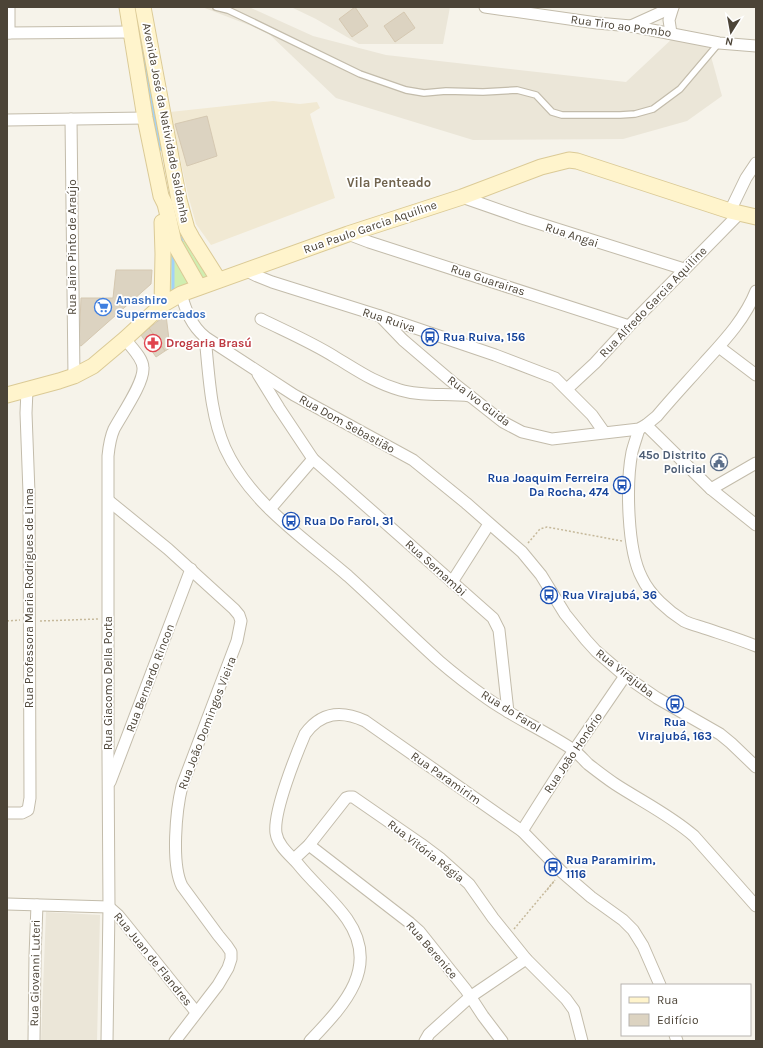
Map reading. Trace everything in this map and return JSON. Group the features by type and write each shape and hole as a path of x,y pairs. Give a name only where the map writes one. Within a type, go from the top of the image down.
{"street":[{"path":"8,7 8,33 131,32"},
{"name":"Avenida José da Natividade Saldanha","path":"127,7 145,118 161,196 168,216 174,243 199,287"},
{"name":"Avenida José da Natividade Saldanha","path":"143,7 179,200 187,229 218,279"},
{"name":"Rua Tiro ao Pombo","path":"485,7 502,8 597,23 631,26 719,43 756,46"},
{"path":"631,26 673,7"},
{"path":"671,33 669,20 673,7"},
{"name":"Rua Jairo Pinto de Araújo","path":"71,118 74,376"},
{"path":"7,120 145,118"},
{"name":"Rua Paulo Garcia Aquiline","path":"7,395 74,376 93,366 162,305 181,294 218,279 348,234 462,197 541,167 569,160 577,161 734,212 756,217"},
{"name":"Rua Alfredo Garcia Aquiline","path":"567,389 595,363 684,269 734,212 746,178 756,163"},
{"path":"161,196 163,254 162,305"},
{"name":"Rua Angai","path":"462,197 525,219 684,269"},
{"name":"Rua Guarairas","path":"348,234 629,326"},
{"name":"Rua Ruiva","path":"245,270 272,282 380,316 495,355 555,378 592,415 604,432"},
{"path":"756,291 742,318 718,347 657,416 642,427 632,453 629,479 630,534 636,562 642,578 652,593 670,611 685,622 742,640 756,646"},
{"name":"Rua Dom Sebastião","path":"181,294 188,317 205,337 257,372 312,405 413,460 460,498 522,552"},
{"name":"Rua Ivo Guida","path":"380,316 403,340 471,397 503,422 522,432 552,439 642,427"},
{"path":"261,319 335,357 362,374 388,386 402,391 428,395 448,394 471,397"},
{"name":"Rua do Farol","path":"205,337 210,386 220,436 234,464 250,487 270,509 348,577 440,662 488,699 508,712 539,728 575,751 601,774 665,814 694,836 756,906"},
{"name":"Rua Giacomo Della Porta","path":"107,1041 109,907 108,456 114,430 143,375 142,362 125,339"},
{"path":"718,347 756,375"},
{"name":"Rua Sernambi","path":"257,372 313,459 493,618 499,630 508,712"},
{"name":"Rua Professora Maria Rodrigues de Lima","path":"7,813 22,813 28,810 29,806 29,493 26,413 27,390"},
{"path":"642,427 711,489 756,525"},
{"path":"270,509 313,459"},
{"path":"711,489 756,463"},
{"name":"Rua João Domingos Vieira","path":"109,501 191,569 234,608 239,615 241,626 225,676 182,786 178,804 176,861 178,879 231,952 231,959 225,974 175,1041"},
{"path":"452,582 489,524"},
{"name":"Rua Virajuba","path":"522,552 541,575 565,614 586,640 625,676 657,698 720,734 756,766"},
{"name":"Rua Bernardo Rincon","path":"109,786 191,569"},
{"name":"Rua João Honório","path":"522,831 625,676"},
{"name":"Rua Paramirim","path":"310,1041 334,1014 353,989 358,974 361,954 357,937 346,918 283,848 278,840 276,832 278,816 286,786 305,734 310,727 328,716 338,713 347,714 364,721 522,831 562,872 591,897 623,920 633,930 643,946 660,984"},
{"name":"Rua Vitória Régia","path":"294,859 309,846 346,798 353,797 421,844 469,884 507,937 526,959 566,999 574,1010 582,1041"},
{"name":"Rua Berenice","path":"309,846 414,927 461,984 502,1041"},
{"path":"7,904 109,907"},
{"name":"Rua Giovanni Luteri","path":"34,1041 37,904"},
{"name":"Rua Juan de Flandres","path":"109,907 118,915 196,1012"},
{"path":"425,1041 430,1034 470,997 526,959"}],"lane":[{"path":"216,7 228,10 360,74 406,90 424,93 446,91 483,92 517,90 536,95 552,112 562,115 620,115 635,114 653,109 680,89 719,43"}],"path":[{"path":"522,552 540,529 547,527 575,531 632,543"},
{"path":"7,620 108,619"},
{"path":"547,890 562,872"},
{"path":"507,937 562,872"}],"shaded area":[{"path":"202,7 249,7 313,36 386,55 626,82 674,37 707,42 722,96 687,121 623,139 473,140 336,98 267,32"},
{"path":"291,7 450,7 443,44 359,44 316,19"},
{"path":"273,101 300,104 317,102 320,108 310,114 335,198 211,245 196,224 188,195 170,112"},
{"path":"46,912 100,915 97,1041 41,1041"}],"green space":[{"path":"182,241 185,241 194,257 211,279 170,297 167,243 176,246"}],"building":[{"path":"355,7 368,26 352,37 339,19"},
{"path":"404,12 415,28 395,42 384,26"},
{"path":"207,116 217,156 187,166 175,124"},
{"name":"Anashiro Supermercados","path":"116,270 152,270 151,284 81,346 79,345 81,298 113,298"},
{"path":"166,315 170,348 165,351 149,328"},
{"name":"Drogaria Brasú","path":"149,328 165,351 156,357 141,335"}],"waterway":[{"path":"139,38 162,146"},
{"path":"178,227 182,241"},
{"path":"173,254 173,292"}],"place":[{"name":"Anashiro Supermercados","path":"103,307"},
{"name":"Rua Ruiva, 156","path":"430,337"},
{"name":"Drogaria Brasú","path":"153,343"},
{"name":"45º Distrito Policial","path":"719,462"},
{"name":"Rua Joaquim Ferreira Da Rocha, 474","path":"622,485"},
{"name":"Rua Do Farol, 31","path":"291,521"},
{"name":"Rua Virajubá, 36","path":"549,595"},
{"name":"Rua Virajubá, 163","path":"675,704"},
{"name":"Rua Paramirim, 1116","path":"553,867"}],"district":[{"name":"Vila Penteado","path":"389,182"}]}
